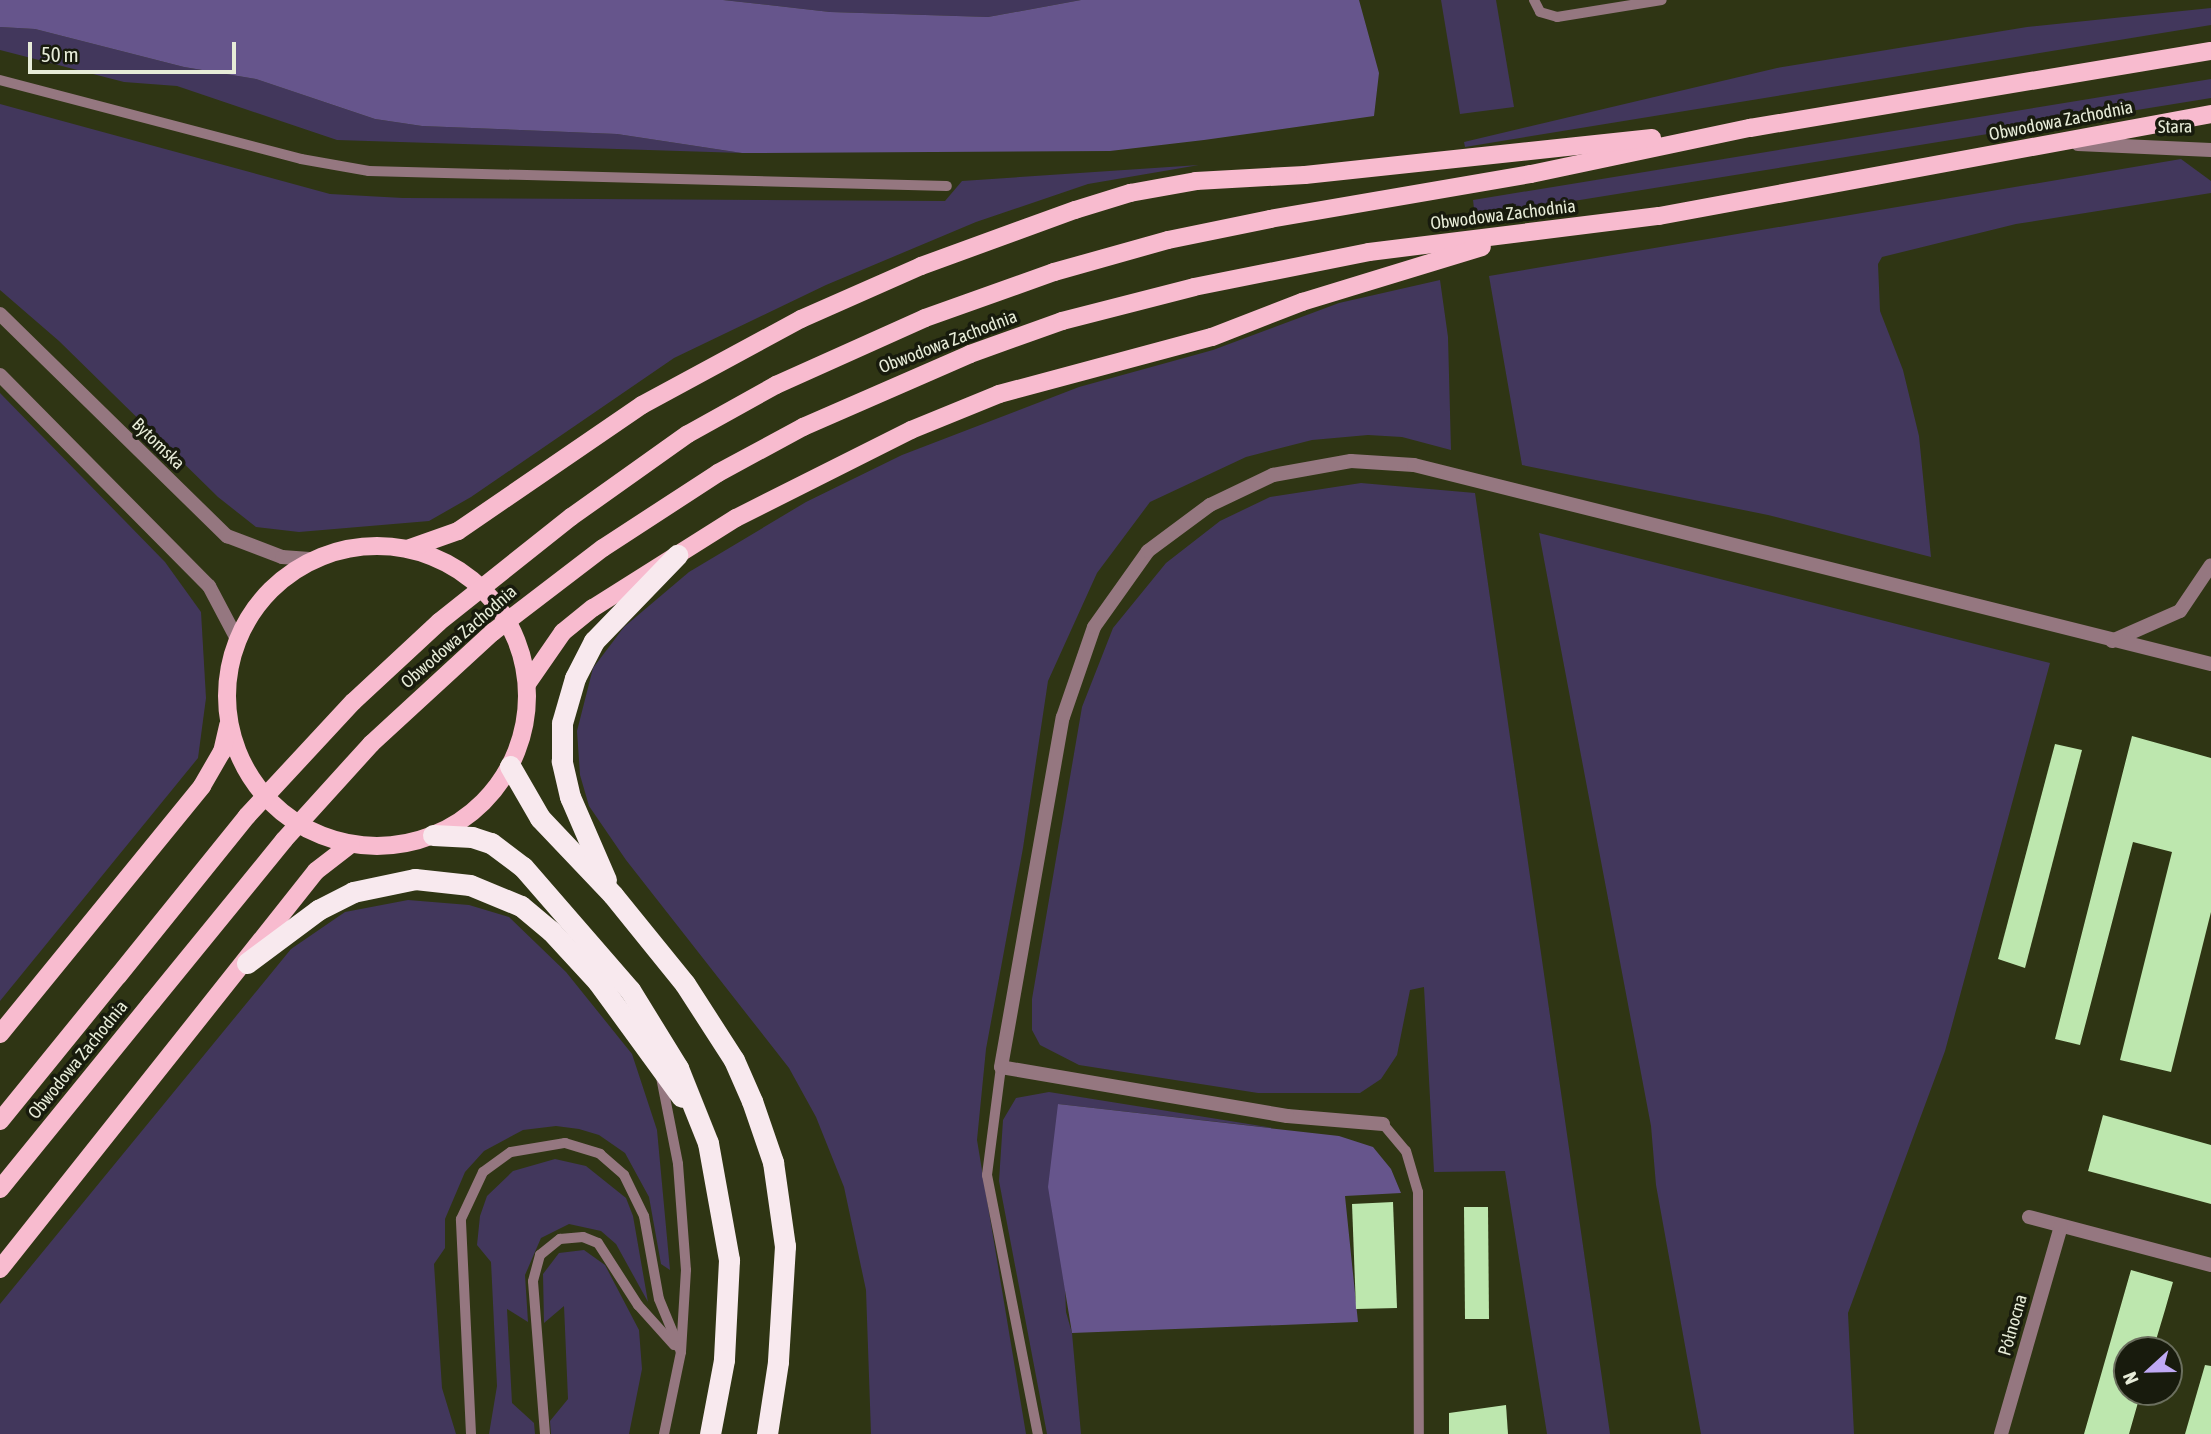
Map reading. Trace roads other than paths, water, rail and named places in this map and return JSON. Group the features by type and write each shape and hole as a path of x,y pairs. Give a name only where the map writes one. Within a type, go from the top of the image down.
{"highway":[{"path":"613,895 569,797 562,761 562,723 575,678 594,641 677,555"},
{"path":"510,766 540,818 613,895 685,984 734,1060 773,1161 785,1258 778,1362 767,1434"},
{"path":"433,835 491,843 523,867 555,901 658,1030 700,1121 721,1198 729,1260 728,1326 710,1434"},
{"path":"247,963 318,910 353,892 415,879 470,885 521,906 551,931 598,982 700,1121"}],"main road":[{"name":"Obwodowa Zachodnia","path":"0,1121 247,816 353,702 439,622 571,517 688,434 776,385 925,318 1054,272 1168,240 1531,174 1750,128 2211,51"},
{"name":"Obwodowa Zachodnia","path":"0,1189 284,840 372,744 493,632 603,548 718,473 803,427 958,359 1062,321 1194,287 1369,252 1659,216 2211,114"},
{"path":"0,1034 202,786 222,752 228,674 237,639 268,592 313,559 361,546 410,548 458,531 642,405 801,319 920,266 1130,193 1196,181 1343,172 1750,128"},
{"path":"527,684 547,652 576,621 677,555 846,460 999,394 1212,338 1302,302 1522,235"},
{"path":"227,711 232,738 257,788 299,824 351,844 393,845 433,835 464,818 490,795 510,766 521,740 527,684 509,623 491,597 467,575 410,548"},
{"path":"0,1269 247,963 316,871 351,844"}],"street":[{"name":"Stara","path":"2056,143 2211,150"},
{"name":"Bytomska","path":"0,314 227,536 282,557 313,559"},
{"path":"0,375 209,586 237,639"},
{"path":"1383,1124 1287,1116 1001,1067 1063,717 1094,627 1148,551 1210,505 1273,475 1351,461 1414,466 2211,664"},
{"path":"2112,641 2180,611 2211,565"},
{"path":"2029,1217 2211,1265"},
{"name":"Północna","path":"2001,1434 2061,1226"}],"lane":[{"path":"1534,0 1540,12 1556,17 1662,0"},
{"path":"0,80 301,159 369,171 947,186"},
{"path":"1001,1067 987,1175 1038,1434"},
{"path":"659,1068 678,1164 686,1270 681,1352 664,1434"},
{"path":"1383,1124 1406,1151 1419,1192 1419,1434"},
{"path":"471,1434 461,1219 483,1172 511,1152 565,1143 600,1154 625,1175 644,1216 659,1299 681,1352"},
{"path":"545,1434 533,1281 540,1255 560,1238 583,1237 598,1243 638,1305 681,1352"}]}
